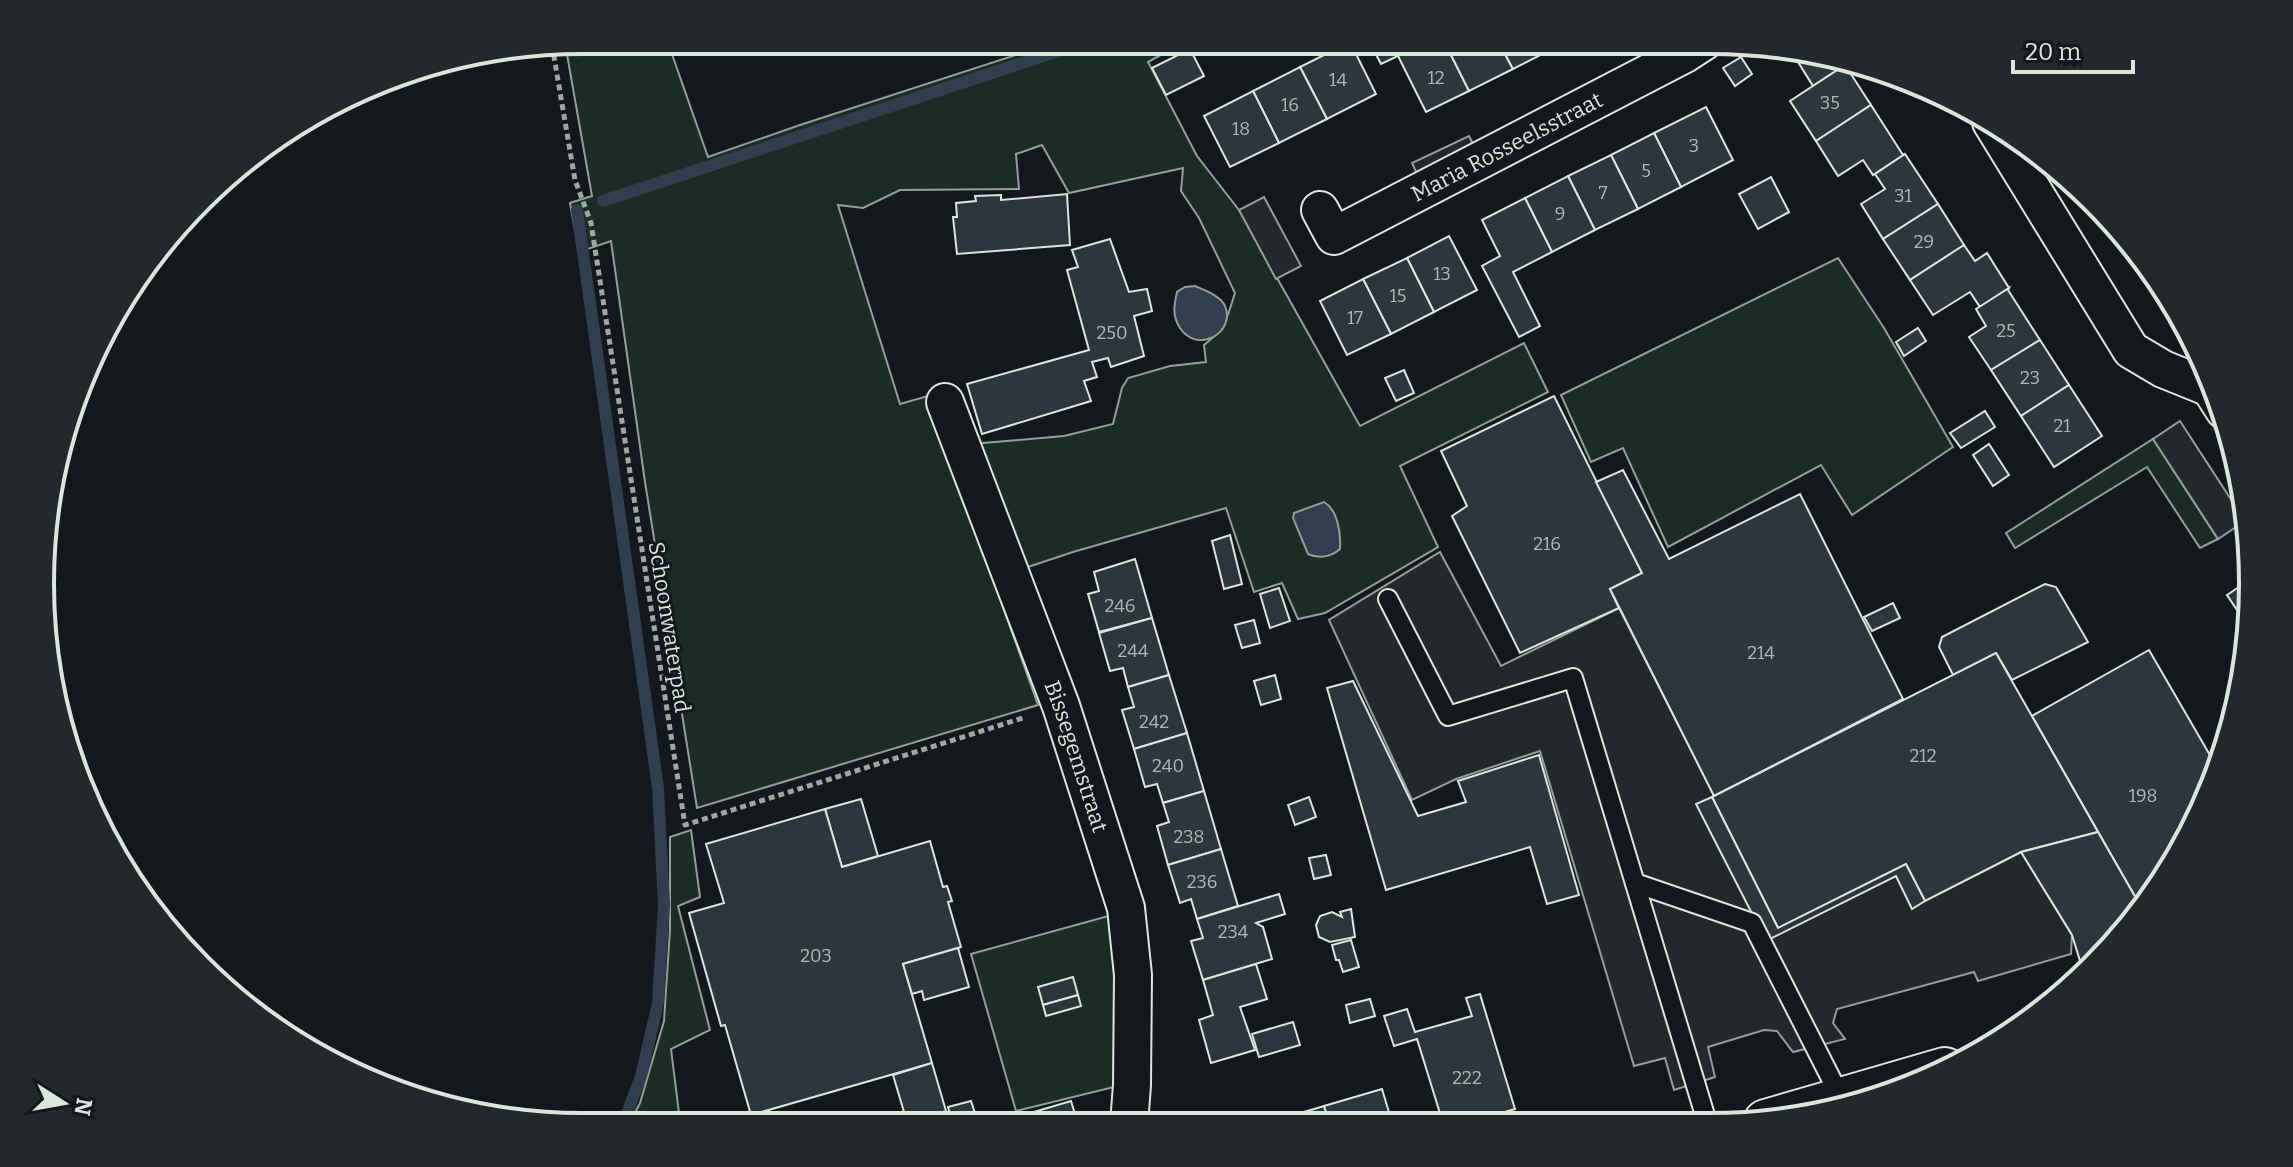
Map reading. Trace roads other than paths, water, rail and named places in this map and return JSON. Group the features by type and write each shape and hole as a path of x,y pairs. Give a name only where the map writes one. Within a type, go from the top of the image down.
{"street":[{"name":"Maria Rosseelsstraat","path":"1320,210 1334,236 1685,54"},
{"path":"2004,143 2131,350 2163,369 2200,384"},
{"name":"Bissegemstraat","path":"945,402 1061,706 1126,908 1133,975 1130,1113"}],"lane":[{"path":"1388,599 1448,716 1573,678 1704,1113"},
{"path":"1635,883 1752,923 1840,1097"}],"water":[{"path":"1195,286 1220,299 1227,316 1220,332 1205,340 1188,336 1177,324 1175,315 1177,292"},
{"path":"1324,502 1335,516 1340,549 1321,557 1308,554 1293,518 1294,513"}],"waterway":[{"path":"603,201 1049,54"},
{"path":"577,210 658,788 664,905 658,1003 641,1076 627,1113"}]}
